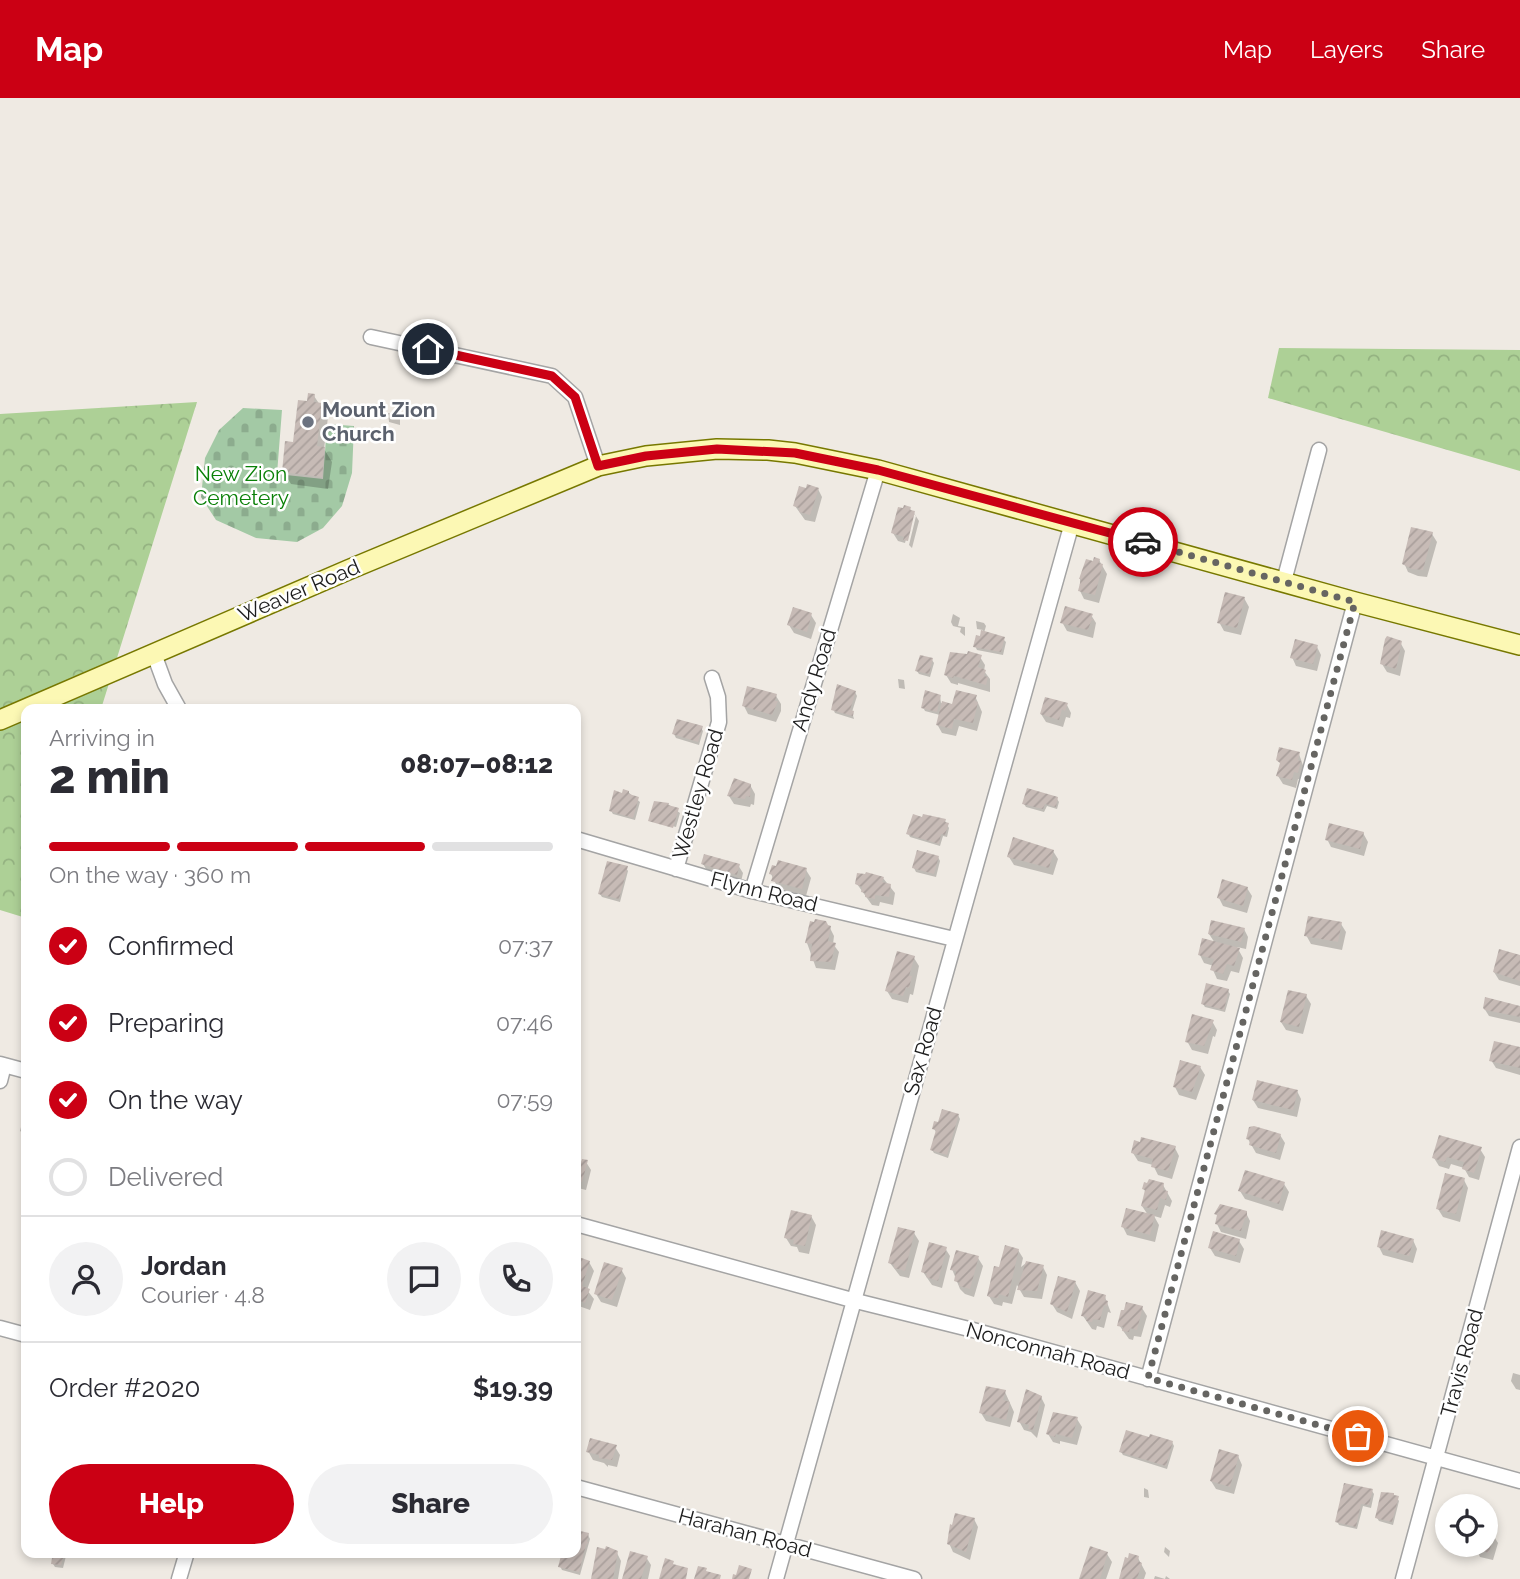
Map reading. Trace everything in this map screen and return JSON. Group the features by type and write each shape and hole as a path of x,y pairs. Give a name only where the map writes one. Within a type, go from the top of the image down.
{"main road":[{"name":"Weaver Road","path":"37,704 598,466 675,452 738,448 795,453 878,470 1520,645"},
{"name":"Weaver Road","path":"0,720 21,711"}],"street":[{"path":"371,337 552,376 575,397 598,466"},
{"path":"1284,581 1319,450"},
{"name":"Andy Road","path":"752,891 878,470"},
{"name":"Sax Road","path":"776,1579 852,1300 1072,523"},
{"path":"1148,1378 1355,602"},
{"path":"154,654 165,684 176,704"},
{"name":"Westley Road","path":"676,869 719,722 718,696 712,678"},
{"name":"Flynn Road","path":"581,840 752,891 954,939"},
{"path":"0,1082 2,1065 21,1070"},
{"name":"Travis Road","path":"1403,1579 1520,1147"},
{"name":"Nonconnah Road","path":"581,1225 1520,1481"},
{"path":"0,1328 21,1334"},
{"name":"Harahan Road","path":"581,1488 914,1579"},
{"path":"179,1579 185,1558"}],"green space":[{"path":"1279,348 1520,350 1520,471 1268,398"},
{"path":"197,402 103,704 21,704 21,916 0,910 0,414"},
{"name":"New Zion Cemetery","path":"243,408 282,410 277,474 323,479 327,424 354,426 352,473 342,506 323,528 297,542 256,538 216,520 201,497 205,458 219,430"}],"building":[{"name":"Mount Zion Church","path":"308,393 315,394 314,402 322,403 317,446 325,447 322,477 282,472 285,441 293,442 298,400 307,401"},
{"path":"807,484 819,488 810,515 799,512 799,508 793,506 799,486 806,488"},
{"path":"904,505 915,511 908,541 891,533 898,507 903,508"},
{"path":"1411,527 1433,532 1423,570 1402,564"},
{"path":"1094,557 1100,559 1099,563 1103,564 1095,595 1078,591 1086,559 1093,561"},
{"path":"1225,592 1245,597 1237,628 1217,623"},
{"path":"1065,606 1093,614 1091,619 1094,619 1088,630 1060,623"},
{"path":"793,607 812,613 807,632 787,625"},
{"path":"981,630 1005,637 1001,652 973,647 976,635 980,636"},
{"path":"1387,636 1402,641 1396,669 1380,664"},
{"path":"1295,639 1318,645 1313,664 1290,658"},
{"path":"968,651 982,655 978,667 986,670 986,685 944,675 950,652 967,654"},
{"path":"920,655 933,658 929,674 915,671"},
{"path":"837,684 856,691 850,710 854,711 853,716 831,710"},
{"path":"747,686 777,694 775,701 778,701 772,715 742,706"},
{"path":"925,690 941,695 937,712 921,708"},
{"path":"956,690 977,695 973,723 954,719 952,729 936,725 942,701 952,704"},
{"path":"1045,697 1068,703 1065,711 1062,709 1059,720 1040,714"},
{"path":"677,719 703,726 698,742 672,734"},
{"path":"1279,747 1300,752 1298,773 1294,772 1292,780 1276,776 1280,763 1276,760"},
{"path":"734,778 751,784 750,797 746,796 745,799 727,796"},
{"path":"1027,788 1058,797 1056,807 1045,804 1043,809 1022,804"},
{"path":"623,789 639,797 633,818 609,811 614,790 622,793"},
{"path":"654,801 669,803 668,805 679,808 673,828 648,821"},
{"path":"913,814 946,819 945,822 949,823 945,835 941,834 939,844 906,834"},
{"path":"1329,823 1364,832 1360,849 1325,840"},
{"path":"1013,837 1054,850 1049,868 1007,857"},
{"path":"917,850 939,856 934,874 912,868"},
{"path":"704,854 740,864 737,875 701,864"},
{"path":"778,860 807,868 802,889 771,881 773,875 769,874 772,865 776,866"},
{"path":"607,861 628,866 619,899 598,894"},
{"path":"866,872 884,877 882,882 891,884 889,897 865,897 865,893 861,892 862,887 855,884 857,873"},
{"path":"1222,879 1248,887 1243,906 1217,898"},
{"path":"1308,916 1342,922 1338,942 1304,936"},
{"path":"815,919 826,921 831,926 828,941 836,943 831,962 810,961 812,944 805,943 810,921 814,922"},
{"path":"1211,920 1245,928 1241,942 1208,934"},
{"path":"1202,938 1240,948 1234,966 1227,964 1223,974 1210,970 1214,959 1198,955"},
{"path":"1499,949 1520,955 1520,981 1493,972"},
{"path":"897,951 915,956 909,976 912,976 909,988 906,987 903,996 885,991"},
{"path":"1206,983 1229,989 1224,1010 1201,1004"},
{"path":"1288,990 1307,994 1299,1027 1280,1022"},
{"path":"1485,997 1520,1006 1520,1017 1485,1010"},
{"path":"1192,1014 1214,1020 1204,1046 1185,1042"},
{"path":"1494,1041 1520,1047 1520,1068 1489,1061"},
{"path":"1180,1060 1201,1066 1192,1092 1173,1087"},
{"path":"1257,1080 1298,1090 1293,1110 1252,1100"},
{"path":"942,1109 959,1114 947,1155 930,1150 936,1130 932,1129 934,1121 938,1122"},
{"path":"1249,1127 1281,1134 1276,1153 1249,1145 1250,1140 1246,1139"},
{"path":"1439,1135 1482,1147 1474,1173 1462,1169 1464,1162 1447,1157 1445,1162 1432,1158"},
{"path":"1141,1137 1176,1146 1168,1171 1151,1167 1153,1159 1131,1153 1134,1140 1140,1142"},
{"path":"582,1159 588,1160 582,1182 581,1182"},
{"path":"1245,1170 1285,1182 1279,1204 1238,1191"},
{"path":"1445,1173 1465,1178 1456,1214 1436,1209"},
{"path":"1149,1179 1164,1183 1163,1190 1168,1191 1166,1200 1160,1198 1157,1210 1141,1206 1144,1182 1147,1183"},
{"path":"1220,1204 1247,1211 1241,1231 1215,1224 1217,1215 1214,1214"},
{"path":"1126,1208 1155,1215 1150,1235 1121,1227"},
{"path":"791,1210 812,1215 805,1246 793,1244 794,1240 784,1238"},
{"path":"898,1227 915,1231 905,1271 888,1263"},
{"path":"1381,1230 1414,1239 1409,1256 1377,1247"},
{"path":"1213,1231 1240,1239 1236,1256 1208,1248"},
{"path":"929,1242 947,1247 938,1281 921,1272"},
{"path":"1005,1245 1019,1249 1008,1297 999,1294 998,1298 990,1297 987,1296 994,1266 999,1267"},
{"path":"956,1250 979,1256 970,1289 959,1286 960,1283 954,1281 956,1271 950,1270"},
{"path":"581,1258 590,1261 582,1286 590,1289 585,1303 581,1301"},
{"path":"1026,1261 1044,1265 1037,1291 1017,1290"},
{"path":"604,1262 623,1268 612,1300 594,1294"},
{"path":"1058,1276 1076,1281 1067,1312 1050,1304"},
{"path":"1088,1290 1106,1295 1107,1306 1104,1305 1100,1320 1086,1321 1087,1317 1081,1316"},
{"path":"1126,1302 1143,1306 1137,1330 1130,1328 1129,1332 1122,1331 1123,1327 1117,1326"},
{"path":"986,1386 1006,1390 1003,1400 1010,1402 1006,1420 979,1413"},
{"path":"1026,1389 1042,1396 1033,1430 1028,1429 1029,1425 1017,1422"},
{"path":"1053,1412 1078,1417 1072,1438 1046,1434"},
{"path":"1126,1430 1173,1441 1166,1466 1119,1452"},
{"path":"590,1438 617,1445 612,1460 586,1452"},
{"path":"1219,1449 1239,1455 1230,1487 1210,1481"},
{"path":"1344,1483 1373,1489 1369,1505 1361,1504 1356,1527 1335,1522"},
{"path":"1381,1492 1399,1496 1392,1522 1375,1518"},
{"path":"955,1513 975,1518 966,1552 947,1544"},
{"path":"581,1531 589,1533 589,1542 579,1572 558,1567 560,1558 581,1558"},
{"path":"606,1546 618,1551 613,1579 591,1579 597,1547 605,1549"},
{"path":"1090,1546 1108,1552 1100,1579 1079,1579"},
{"path":"630,1551 648,1556 641,1579 622,1579"},
{"path":"1129,1553 1139,1556 1138,1561 1142,1563 1137,1579 1119,1579 1125,1557 1128,1558"},
{"path":"52,1558 63,1558 61,1565 51,1564"},
{"path":"665,1558 674,1561 673,1564 688,1568 686,1579 659,1579"},
{"path":"739,1565 752,1569 749,1579 732,1579"},
{"path":"698,1566 721,1575 720,1579 694,1579"}],"way so far":[{"path":"1143,542 1355,602 1148,1378 1358,1436"}],"place":[{"name":"Mount Zion Church","path":"308,422"}],"route":[{"path":"428,349 552,376 575,397 598,466 675,452 738,448 818,456 1143,542"}]}
